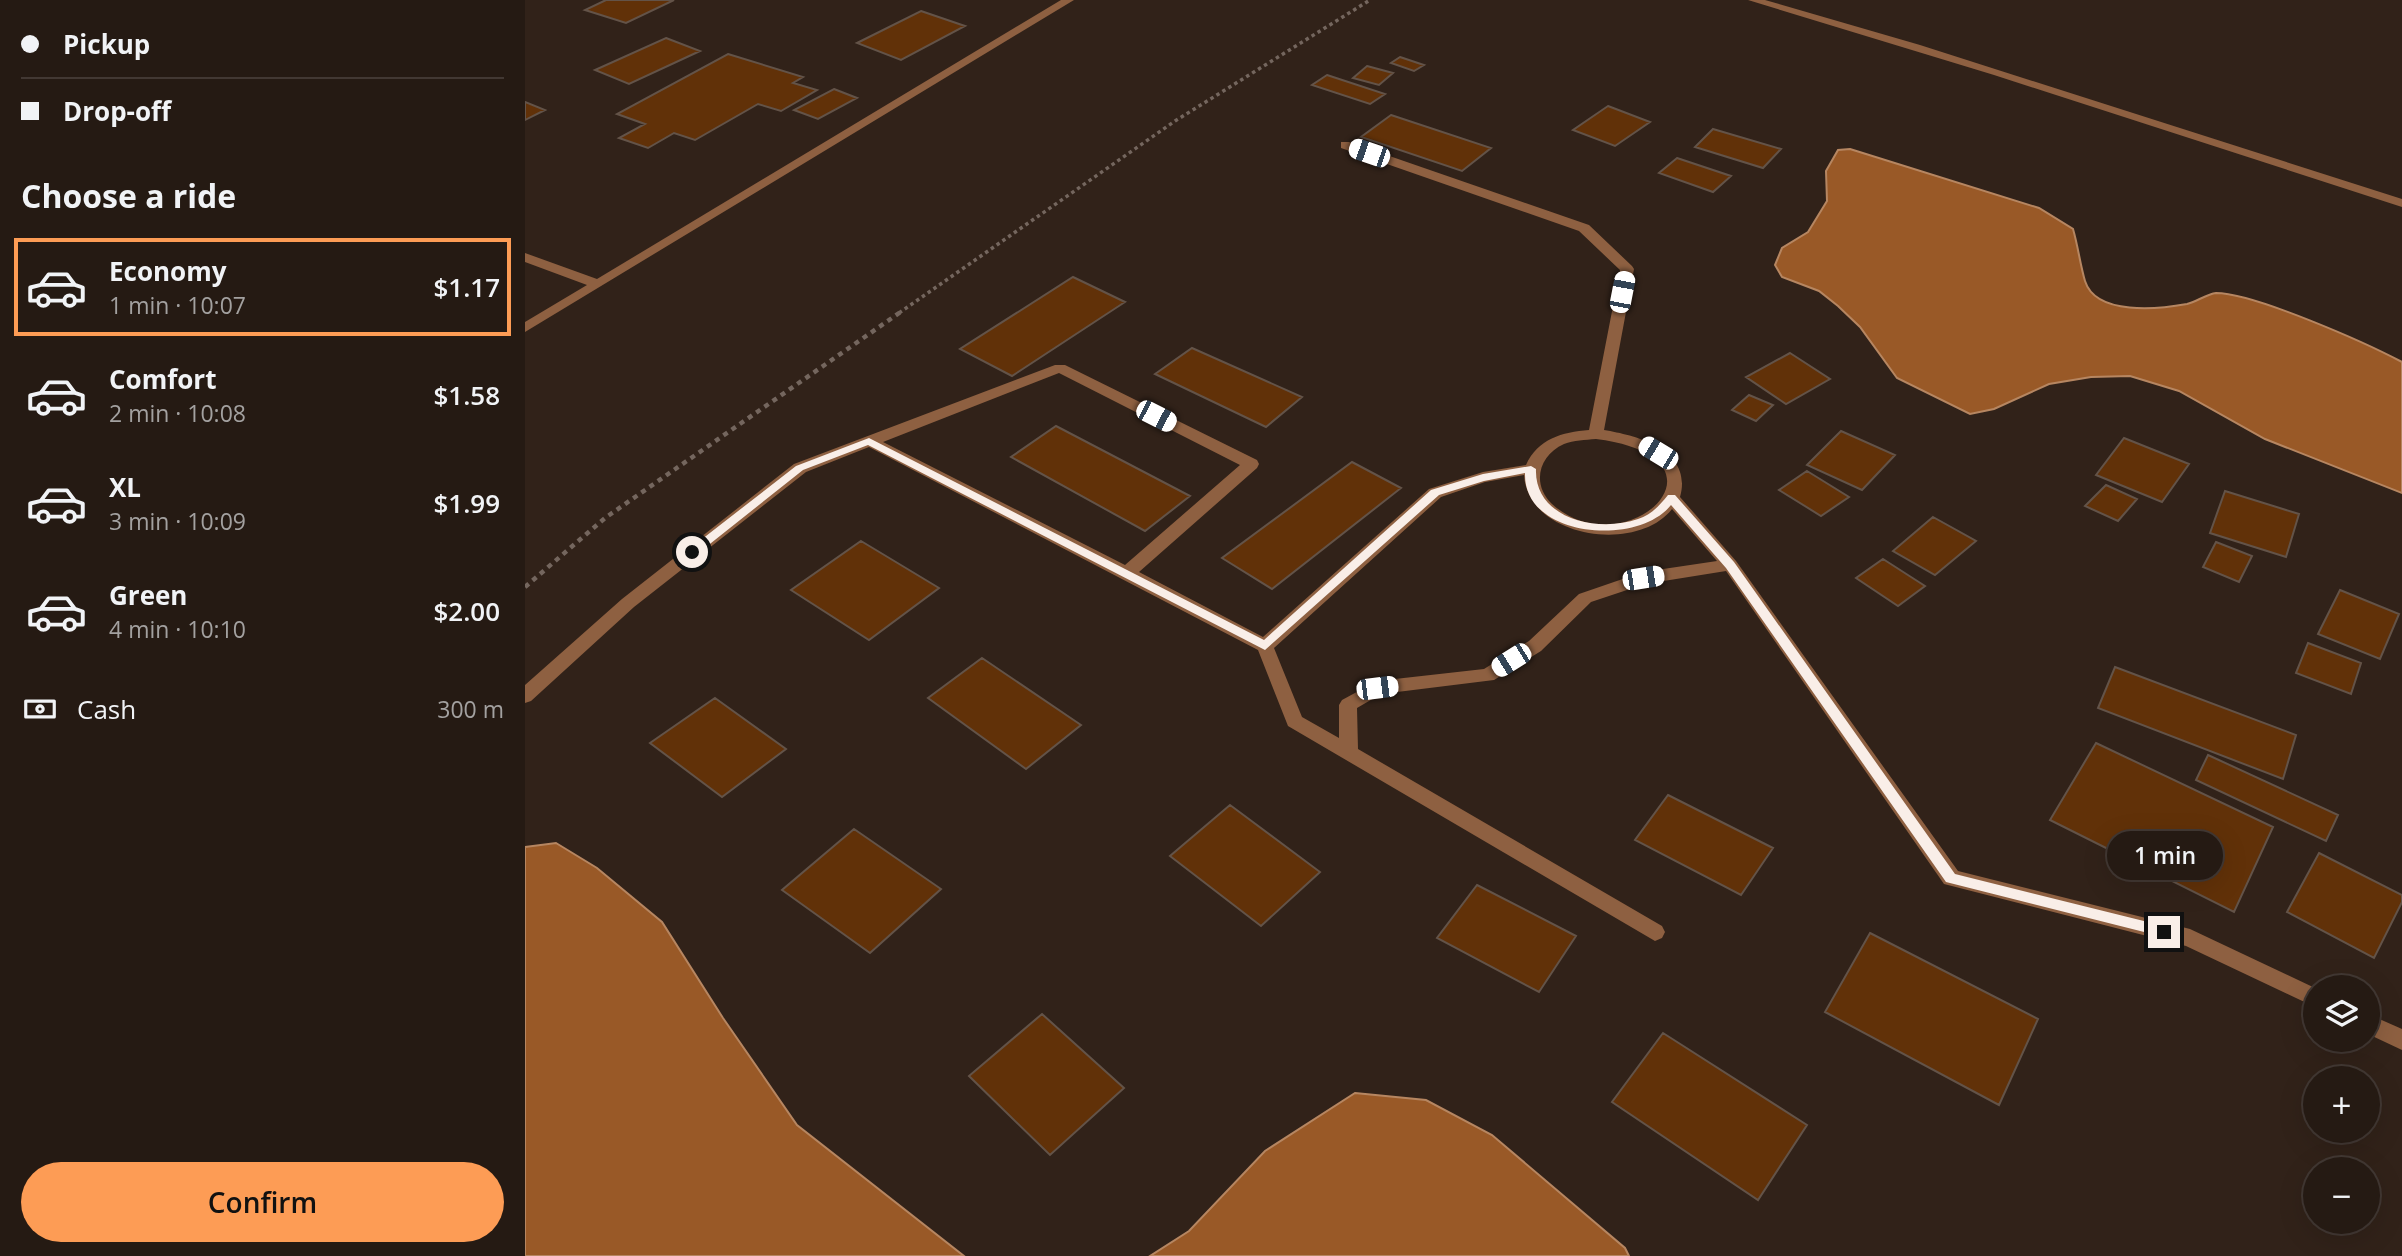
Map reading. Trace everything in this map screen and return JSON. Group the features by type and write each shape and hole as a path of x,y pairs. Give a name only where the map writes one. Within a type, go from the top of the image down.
{"street":[{"path":"525,328 1069,0"},
{"path":"1753,0 2048,88 2402,203"},
{"path":"1345,145 1584,228 1627,270 1596,434"},
{"path":"525,257 596,283"},
{"path":"525,696 628,603 800,468 1060,368 1251,464 1127,573"},
{"path":"1573,436 1619,436 1640,442 1658,453 1669,467 1674,482 1671,498 1660,511 1643,522 1621,527 1596,527 1572,523 1552,513 1538,500 1530,485 1531,469 1539,455 1553,443 1573,436"},
{"path":"869,441 1265,646 1295,722 1655,932"},
{"path":"1265,646 1435,493 1483,477 1531,469"},
{"path":"1671,498 1730,565 1951,878 2190,938 2303,992"},
{"path":"1349,753 1348,705 1377,688 1488,675 1535,646 1585,598 1643,578 1730,565"},
{"path":"2380,1030 2402,1040"}],"path":[{"path":"525,587 605,518 1174,121 1370,0"}],"shaded area":[{"path":"1850,149 2039,208 2073,229 2085,281 2091,292 2102,300 2130,308 2145,308 2187,304 2216,293 2233,295 2310,320 2402,362 2402,493 2265,439 2179,391 2130,376 2091,377 2049,384 1994,409 1970,414 1897,378 1860,327 1838,306 1819,291 1782,277 1775,265 1782,248 1808,232 1827,201 1826,171 1838,150"},
{"path":"556,843 597,868 662,922 723,1018 797,1125 964,1256 525,1256 525,847"},
{"path":"1355,1093 1426,1100 1492,1135 1625,1248 1629,1256 1150,1256 1189,1231 1265,1151"}],"building":[{"path":"606,0 674,0 626,23 585,10"},
{"path":"921,11 965,26 901,60 857,43"},
{"path":"666,38 700,51 629,84 595,70"},
{"path":"728,54 803,77 793,83 817,90 781,111 758,104 695,140 674,133 648,148 619,138 645,124 617,114"},
{"path":"1400,57 1424,65 1414,71 1391,63"},
{"path":"1367,66 1393,73 1379,85 1353,78"},
{"path":"1327,75 1385,94 1370,104 1312,85"},
{"path":"834,89 857,98 818,119 794,110"},
{"path":"525,102 545,110 525,120"},
{"path":"1608,106 1650,122 1615,146 1573,130"},
{"path":"1391,115 1491,148 1462,171 1361,137"},
{"path":"1713,129 1781,149 1763,168 1695,147"},
{"path":"1677,158 1731,176 1713,192 1659,173"},
{"path":"1073,277 1125,302 1012,376 960,349"},
{"path":"1192,348 1302,397 1266,427 1155,374"},
{"path":"1790,353 1830,379 1786,404 1746,377"},
{"path":"1749,395 1773,405 1756,421 1732,410"},
{"path":"1056,426 1190,496 1145,531 1011,457"},
{"path":"1841,431 1895,455 1862,490 1807,465"},
{"path":"2124,438 2189,464 2162,502 2096,475"},
{"path":"1352,462 1401,488 1272,589 1222,558"},
{"path":"1807,471 1849,497 1821,516 1779,490"},
{"path":"2106,485 2137,499 2118,521 2085,506"},
{"path":"2225,491 2299,514 2286,557 2210,533"},
{"path":"1933,517 1976,541 1935,575 1893,551"},
{"path":"861,541 939,588 869,640 791,590"},
{"path":"2216,542 2252,556 2239,582 2203,567"},
{"path":"1883,559 1925,586 1898,606 1856,578"},
{"path":"2340,590 2399,614 2380,659 2318,634"},
{"path":"2308,643 2361,663 2351,694 2296,673"},
{"path":"982,658 1081,725 1026,769 928,698"},
{"path":"2115,667 2296,735 2283,779 2098,708"},
{"path":"715,698 786,749 722,797 650,743"},
{"path":"2096,743 2273,827 2234,912 2050,820"},
{"path":"2208,755 2338,815 2326,841 2196,780"},
{"path":"1668,795 1773,848 1741,895 1635,840"},
{"path":"1230,805 1320,872 1261,926 1170,856"},
{"path":"854,829 941,889 870,953 782,890"},
{"path":"2319,853 2402,895 2402,902 2374,958 2287,912"},
{"path":"1477,885 1576,936 1539,992 1437,938"},
{"path":"1870,933 2038,1019 1999,1105 1825,1012"},
{"path":"1042,1014 1124,1088 1050,1155 969,1076"},
{"path":"1663,1033 1807,1125 1758,1200 1612,1102"}],"route":[{"path":"692,552 800,468 869,441 1265,646 1435,493 1483,477 1531,469 1530,485 1538,500 1552,513 1572,523 1596,527 1621,527 1643,522 1660,511 1671,498 1730,565 1951,878 2164,932"}]}
